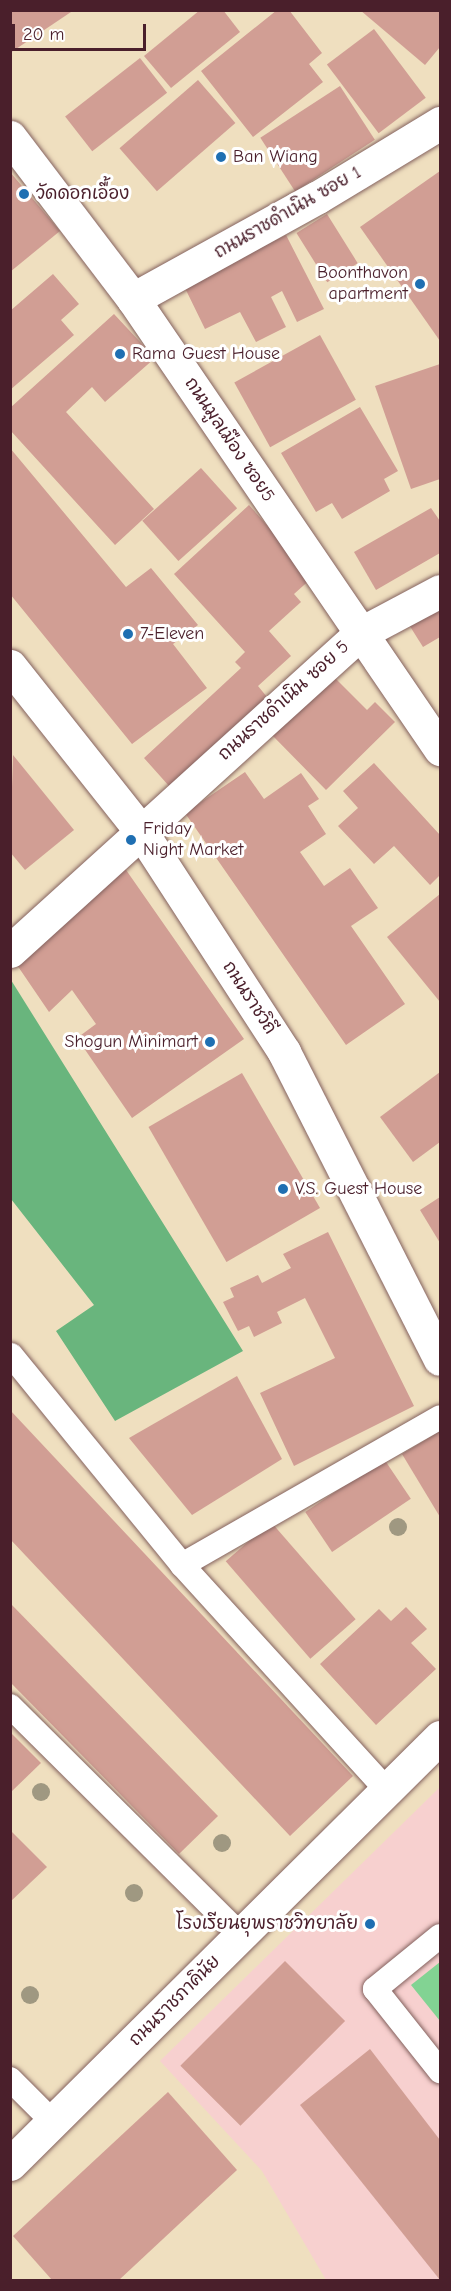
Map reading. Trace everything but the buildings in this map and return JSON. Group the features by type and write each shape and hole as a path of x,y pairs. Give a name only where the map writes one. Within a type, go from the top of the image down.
{"street":[{"name":"ถนนราชดำเนิน ซอย 1","path":"133,299 318,197 441,123"},
{"name":"ถนนมูลเมือง ซอย5","path":"10,138 133,299 441,749"},
{"name":"ถนนราชดำเนิน ซอย 5","path":"10,951 140,830 360,633 441,591"},
{"name":"ถนนราชวิถี","path":"10,666 140,830 284,1052 441,1359"},
{"name":"ถนนราชภาคินัย","path":"10,2164 441,1737"}],"lane":[{"path":"11,1355 182,1565 387,1790"},
{"path":"182,1565 441,1417"},
{"path":"10,1706 241,1935"},
{"path":"441,1936 375,1989 441,2071"},
{"path":"10,2079 53,2122"}],"shaded area":[{"name":"โรงเรียนยุพราชวิทยาลัย","path":"440,1787 440,2280 326,2280 262,2171 160,2061"}],"green space":[{"path":"11,980 243,1351 115,1421 56,1331 94,1305 11,1199"},
{"path":"440,1962 440,2021 411,1985"}],"place":[{"name":"Ban Wiang","path":"221,157"},
{"name":"วัดดอกเอื้อง","path":"24,194"},
{"name":"Boonthavon apartment","path":"420,284"},
{"name":"Rama Guest House","path":"120,354"},
{"name":"7-Eleven","path":"128,634"},
{"name":"Friday Night Market","path":"131,840"},
{"name":"Shogun Minimart","path":"210,1042"},
{"name":"V.S. Guest House","path":"283,1189"},
{"name":"โรงเรียนยุพราชวิทยาลัย","path":"370,1924"}]}
